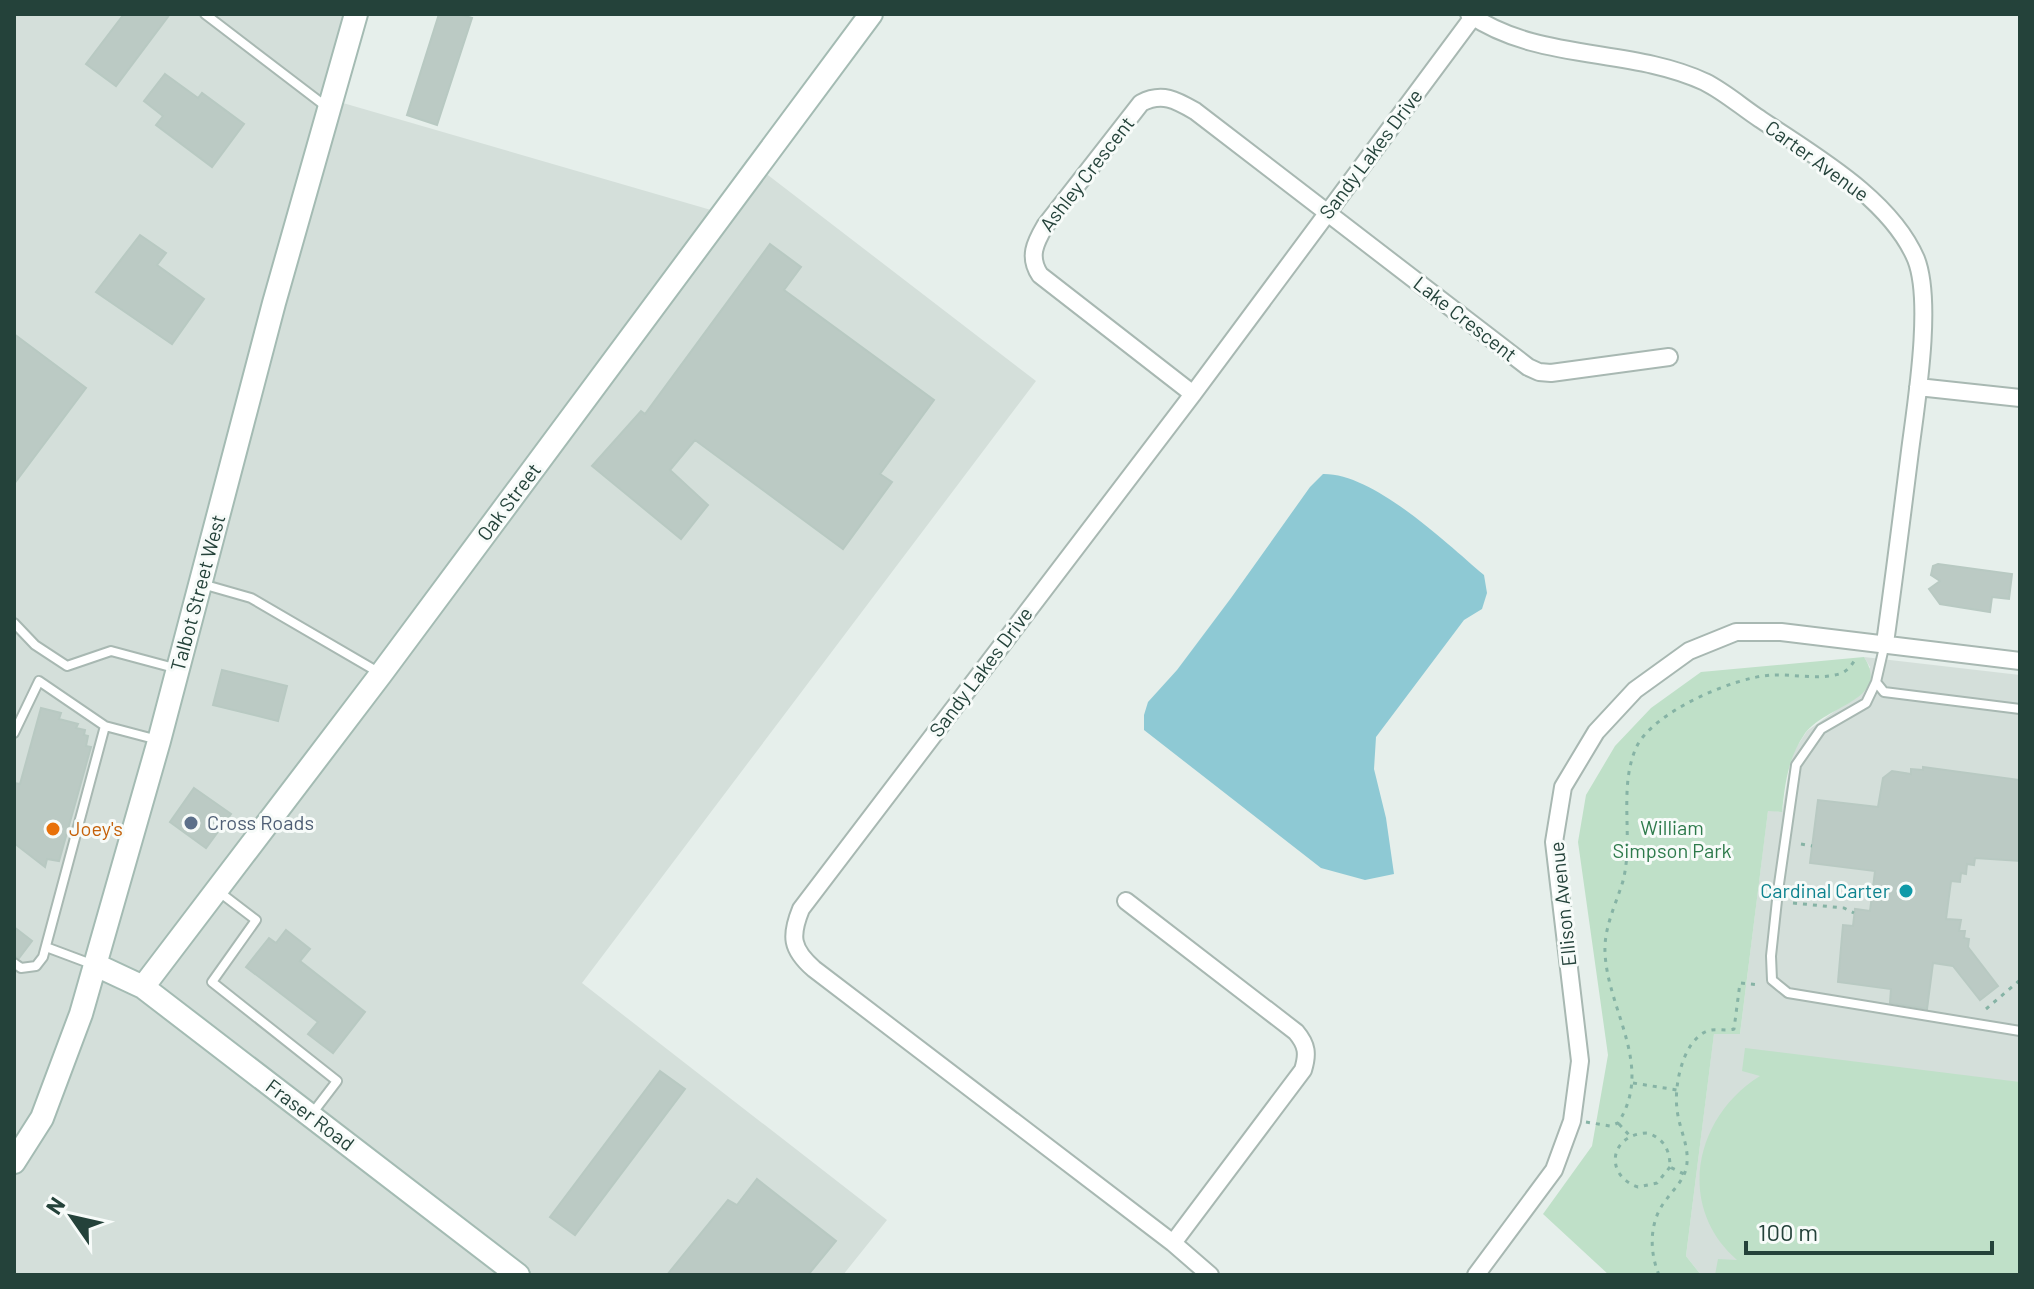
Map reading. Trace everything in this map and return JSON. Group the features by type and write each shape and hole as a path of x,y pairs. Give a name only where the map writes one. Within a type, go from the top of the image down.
{"main road":[{"name":"Talbot Street West","path":"14,1162 42,1118 96,965 159,741 274,303 356,14"},
{"name":"Oak Street","path":"143,987 381,674 871,14"},
{"name":"Fraser Road","path":"96,965 143,987 518,1275"}],"street":[{"name":"Sandy Lakes Drive","path":"1210,1275 1173,1243 802,959 795,946 794,927 810,896 1193,394 1471,16"},
{"name":"Carter Avenue","path":"1471,16 1525,41 1633,59 1706,83 1819,159 1865,195 1895,225 1916,260 1924,303 1918,387 1885,643"},
{"name":"Ashley Crescent","path":"1193,394 1040,275 1034,266 1033,255 1036,241 1045,226 1141,103 1152,97 1166,97 1195,111 1328,213"},
{"name":"Lake Crescent","path":"1328,213 1518,361 1539,372 1565,372 1669,357"},
{"path":"1918,387 2020,398"},
{"name":"Ellison Avenue","path":"1476,1275 1554,1170 1572,1121 1580,1061 1554,842 1563,787 1596,732 1635,690 1689,651 1736,632 1781,632 2020,661"},
{"path":"1126,901 1296,1032 1305,1043 1307,1057 1303,1070 1173,1243"}],"lane":[{"path":"205,14 329,108"},
{"path":"201,584 251,598 381,674"},
{"path":"14,623 35,645 67,666 111,651 178,669"},
{"path":"1885,643 1876,682 1866,703 1821,729 1796,765 1778,891 1771,956 1772,980 1788,993 1801,996 2020,1031"},
{"path":"14,733 39,681 105,726 159,741"},
{"path":"1876,682 1884,692 2020,709"},
{"path":"14,963 21,968 36,966 43,957 105,726"},
{"path":"217,891 256,920 212,982 337,1081 311,1116"},
{"path":"46,947 96,965"}],"path":[{"path":"1618,1123 1632,1083 1630,1047 1607,973 1605,950 1607,930 1627,859 1630,765 1638,744 1653,726 1677,710 1741,681 1768,675 1823,676 1842,673 1850,667 1857,654"},
{"path":"1801,844 1812,846"},
{"path":"1793,903 1844,908 1854,913"},
{"path":"1986,1009 2020,980"},
{"path":"1659,1275 1651,1249 1654,1224 1663,1203 1684,1174 1688,1155 1677,1110 1677,1090 1685,1057 1697,1038 1708,1030 1734,1029 1740,983 1760,985"},
{"path":"1730,1020 1737,1021"},
{"path":"1632,1083 1677,1090"},
{"path":"1582,1122 1610,1126 1618,1123"},
{"path":"1618,1123 1630,1136"},
{"path":"1639,1133 1657,1136 1668,1150 1670,1167 1665,1177 1657,1183 1638,1187 1629,1184 1622,1178 1615,1163 1618,1147 1630,1136 1639,1133"},
{"path":"1670,1167 1684,1174"}],"shaded area":[{"path":"14,14 369,14 343,103 711,210 747,159 1036,381 582,983 887,1220 843,1275 14,1275"},
{"path":"1864,657 2020,675 2020,1275 1701,1275 1686,1256 1714,1033 1740,1034 1768,810 1782,812 1792,754 1807,731 1842,706 1870,667"}],"green space":[{"name":"William Simpson Park","path":"1864,657 1870,672 1869,684 1863,693 1813,725 1804,735 1791,762 1782,812 1768,811 1740,1034 1714,1034 1686,1256 1701,1275 1609,1275 1543,1214 1592,1146 1608,1055 1578,842 1586,795 1615,746 1651,708 1701,672"},
{"path":"1745,1048 2020,1082 2020,1275 1715,1275 1718,1259 1737,1260 1718,1238 1705,1214 1700,1189 1701,1163 1708,1138 1720,1114 1738,1093 1760,1076 1742,1071"}],"water":[{"path":"1323,474 1364,485 1408,512 1484,575 1487,593 1482,609 1464,620 1376,737 1374,769 1386,818 1394,874 1365,880 1321,868 1144,730 1148,702 1177,670 1310,487"}],"building":[{"path":"124,14 170,14 116,86 86,64"},
{"path":"439,14 472,18 437,125 407,115"},
{"path":"165,74 198,98 202,93 244,124 212,167 156,125 163,116 144,101"},
{"path":"140,235 166,253 157,265 204,299 172,344 96,292"},
{"path":"770,244 801,267 784,290 934,400 880,474 892,482 843,549 695,440 670,470 708,505 681,539 592,466 641,411 645,414"},
{"path":"14,334 86,388 14,484"},
{"path":"1938,564 2012,574 2009,599 1992,597 1990,612 1940,604 1929,589 1940,581 1931,575 1933,566"},
{"path":"222,670 287,686 278,721 213,705"},
{"path":"41,708 61,713 59,719 78,724 76,728 85,730 84,735 88,736 86,746 91,747 59,861 47,859 45,867 14,843 14,783 20,784"},
{"name":"Cardinal Carter","path":"1923,767 2020,780 2020,861 1975,858 1974,865 1967,864 1966,874 1961,873 1960,882 1951,881 1946,919 1961,920 1959,931 1965,931 1964,938 1969,939 1968,947 1998,986 1980,1000 1953,966 1933,963 1927,1009 1890,1003 1891,989 1838,982 1843,925 1853,926 1855,909 1870,911 1875,871 1810,863 1818,800 1878,807 1883,778 1892,771 1911,774 1911,769 1923,770"},
{"path":"194,788 231,814 206,848 170,822"},
{"path":"14,927 32,941 19,958 14,956"},
{"path":"286,930 310,949 300,961 365,1012 333,1053 308,1034 318,1022 246,967 269,938 276,943"},
{"path":"660,1071 685,1089 575,1235 550,1217"},
{"path":"757,1179 836,1241 808,1275 667,1275 728,1200 737,1205"}],"place":[{"name":"Cross Roads","path":"191,823"},
{"name":"Joey's","path":"53,829"},
{"name":"Cardinal Carter","path":"1906,891"}]}
